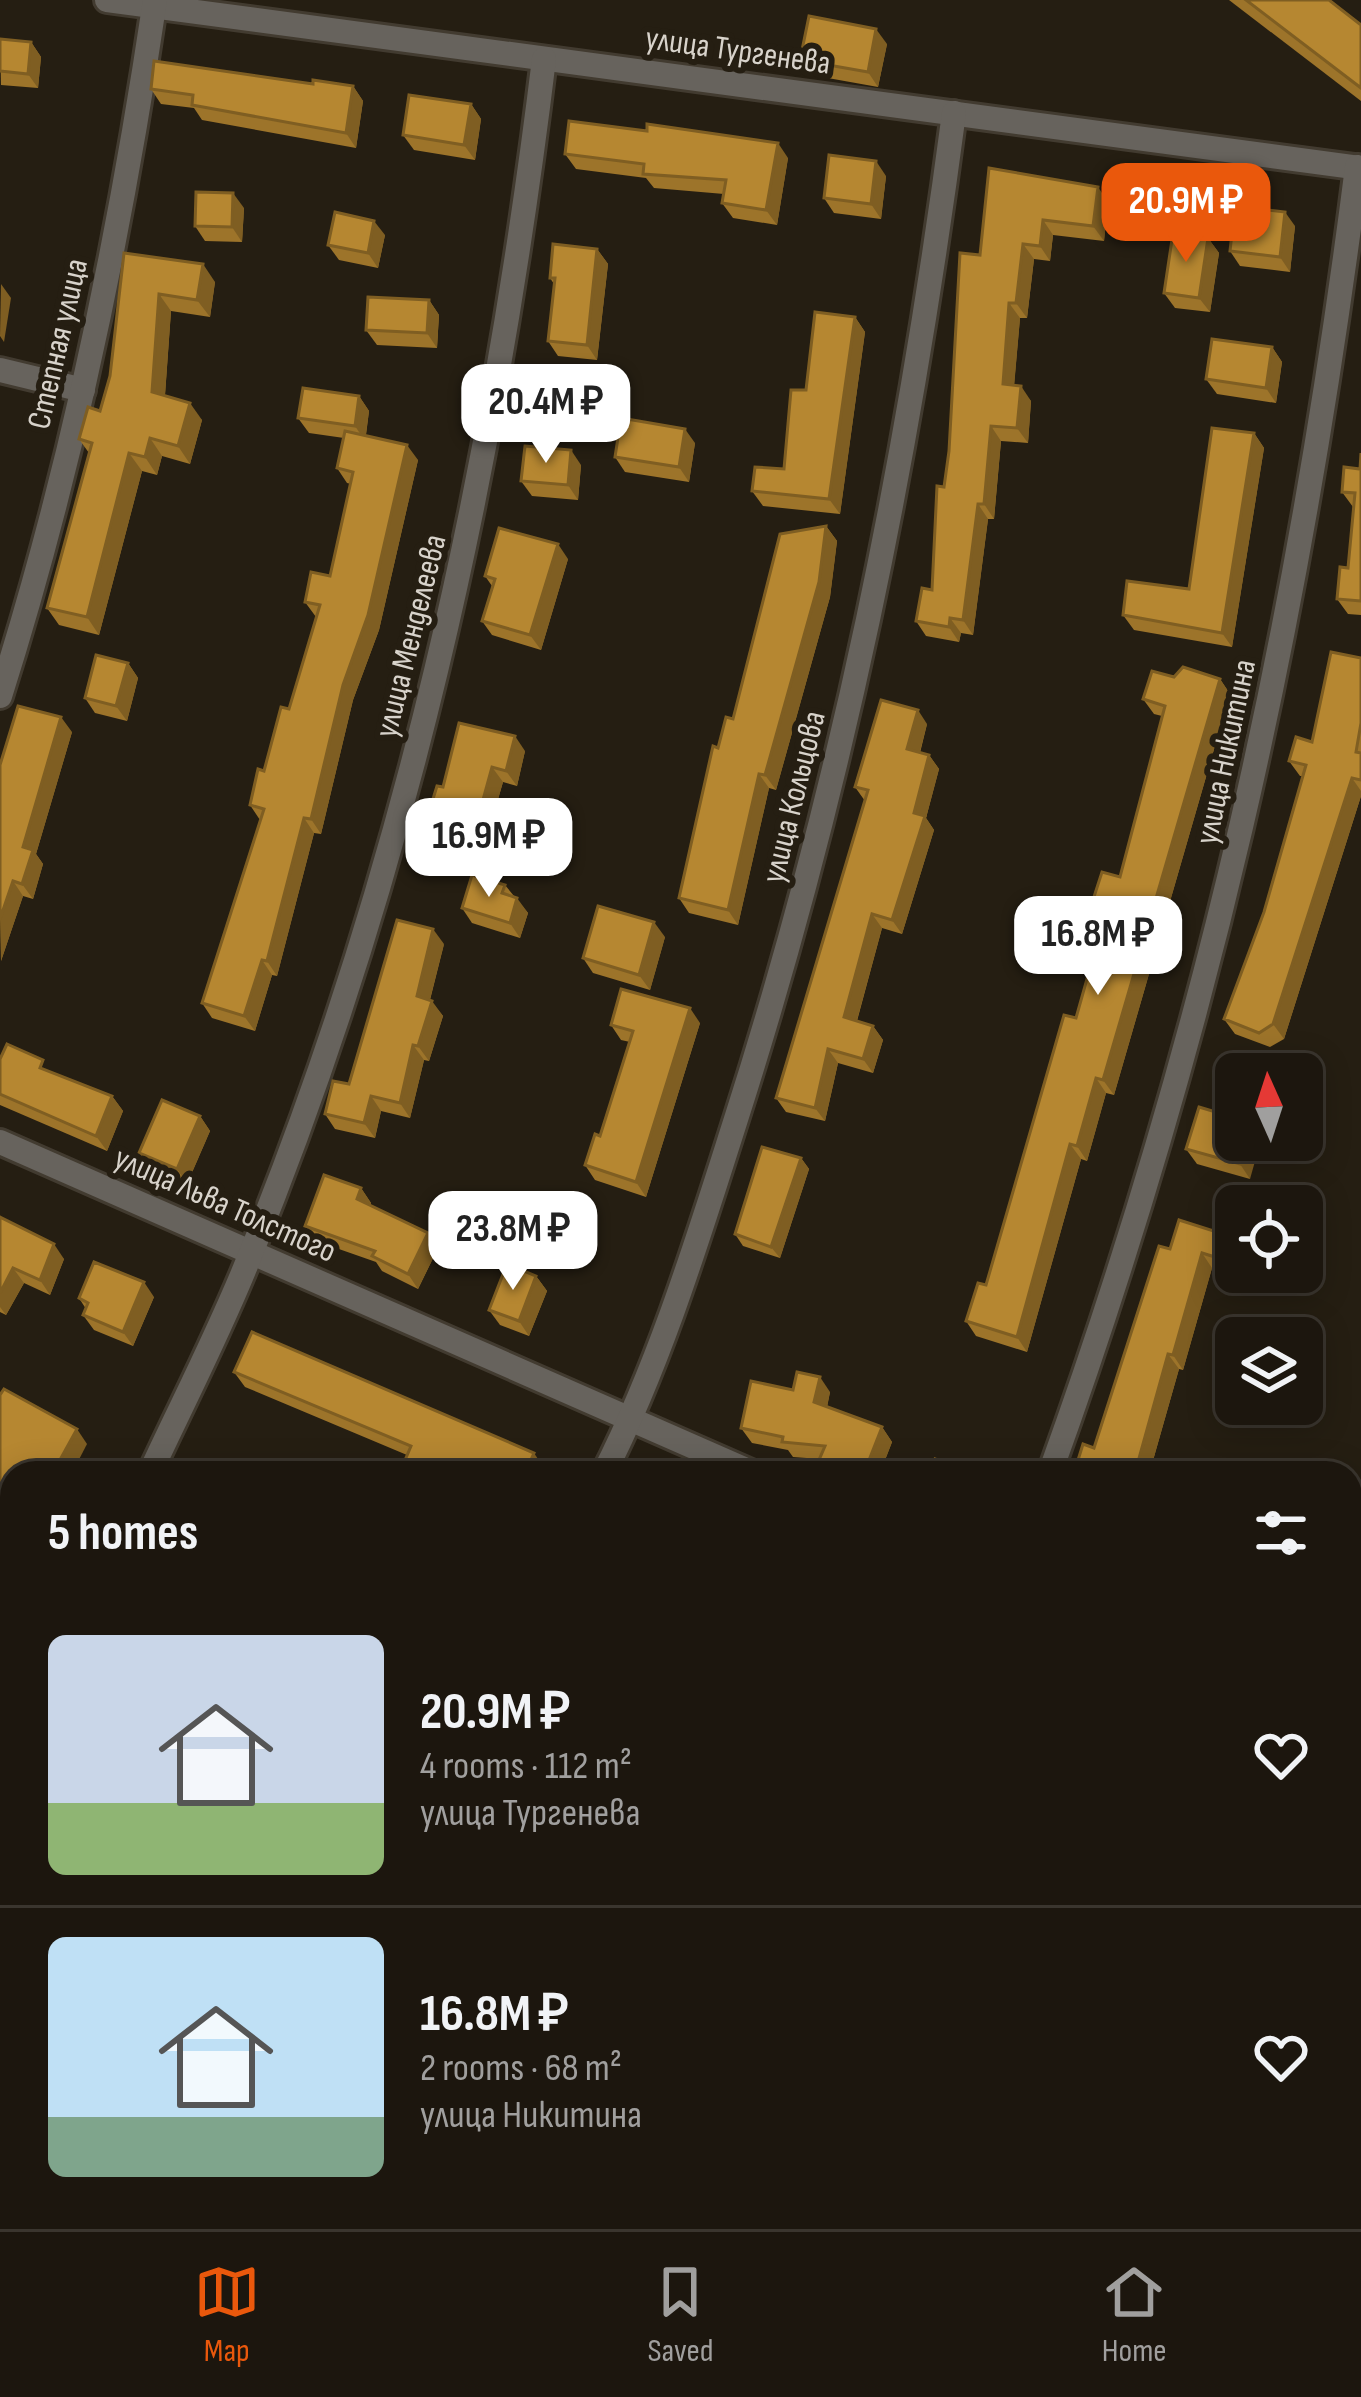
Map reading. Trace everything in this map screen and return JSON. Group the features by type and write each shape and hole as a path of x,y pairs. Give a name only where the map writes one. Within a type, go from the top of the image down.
{"street":[{"name":"улица Тургенева","path":"107,0 1359,168"},
{"name":"Степная улица","path":"0,696 83,390 136,130 154,3"},
{"name":"улица Менделеева","path":"155,1461 251,1252 334,1026 428,715 497,397 544,59"},
{"name":"улица Кольцова","path":"610,1461 630,1419 717,1179 825,814 898,485 954,113"},
{"name":"улица Никитина","path":"1054,1461 1162,1142 1260,763 1324,421 1359,168"},
{"path":"0,370 83,390"},
{"name":"улица Льва Толстого","path":"0,1142 726,1461"}],"building":[{"path":"1246,0 1329,0 1361,25 1361,88"},
{"path":"809,16 876,29 868,72 800,60"},
{"path":"0,39 31,42 28,74 0,71"},
{"path":"154,61 353,86 346,133 192,105 193,95 151,89"},
{"path":"409,95 471,104 464,145 403,135"},
{"path":"569,121 647,131 647,124 778,143 766,210 722,203 726,180 643,174 644,164 565,154"},
{"path":"829,155 876,161 871,204 824,198"},
{"path":"989,168 1098,187 1093,226 1043,220 1040,246 1023,244 1016,303 1009,303 1003,384 1021,386 1017,428 991,426 984,504 978,504 963,620 950,618 949,627 916,621 922,588 932,590 937,486 944,487 949,451 960,253 980,255"},
{"path":"196,192 233,193 232,227 195,226"},
{"path":"1235,206 1285,212 1280,257 1230,251"},
{"path":"335,212 374,221 368,253 328,245"},
{"path":"1173,233 1208,238 1199,298 1164,293"},
{"path":"553,244 597,249 587,345 548,341 555,278 550,278"},
{"path":"124,253 203,264 197,300 159,294 152,392 190,403 178,446 150,438 145,457 129,453 87,617 47,608 92,443 79,439 88,407 100,411 110,376"},
{"path":"368,297 429,300 427,333 366,330"},
{"path":"815,312 855,317 829,499 752,491 755,467 784,469 791,390 806,390"},
{"path":"1212,339 1272,347 1266,388 1206,379"},
{"path":"303,388 359,396 355,426 298,418"},
{"path":"621,418 685,429 679,467 615,457"},
{"path":"1212,428 1254,433 1222,633 1123,615 1127,581 1189,589"},
{"path":"345,431 407,445 368,615 343,685 311,819 304,818 267,961 262,960 244,1016 202,1003 264,809 250,805 258,769 264,771 281,707 289,709 320,605 305,602 311,572 330,576 353,472 337,468"},
{"path":"525,446 571,450 568,485 521,481"},
{"path":"1361,453 1361,601 1337,599 1340,567 1348,568 1355,493 1342,492 1344,467 1360,469"},
{"path":"826,526 819,582 765,775 759,774 728,910 679,898 713,746 718,748 726,717 733,719 780,534"},
{"path":"499,528 558,544 530,635 482,621 495,579 485,576"},
{"path":"1331,652 1361,658 1356,752 1361,753 1361,780 1352,778 1273,1024 1259,1033 1224,1019 1264,912 1306,765 1289,761 1296,737 1312,742"},
{"path":"96,655 128,663 116,706 85,698"},
{"path":"1183,667 1220,679 1103,1080 1096,1078 1077,1146 1070,1144 1017,1337 966,1321 978,1283 986,1285 1064,1015 1076,1018 1107,908 1092,903 1102,872 1120,877 1165,706 1143,699 1152,671 1174,677"},
{"path":"881,700 918,710 907,749 929,755 914,813 925,816 892,920 872,914 844,1017 873,1026 863,1059 828,1049 815,1108 776,1098 868,790 855,787"},
{"path":"18,706 61,717 23,847 33,850 22,884 13,881 0,919 0,765"},
{"path":"459,723 515,736 506,771 492,767 475,829 428,815 437,786 443,787"},
{"path":"472,875 505,885 502,893 517,898 510,923 462,908"},
{"path":"598,906 654,922 639,975 583,958"},
{"path":"397,920 433,929 417,996 432,1001 418,1046 413,1045 400,1103 371,1096 364,1123 325,1114 333,1081 349,1084"},
{"path":"621,989 690,1008 636,1182 585,1165 595,1134 600,1136 633,1031 611,1025"},
{"path":"7,1044 43,1060 40,1068 112,1096 96,1136 0,1094 0,1059"},
{"path":"162,1100 200,1116 177,1169 139,1153"},
{"path":"1199,1107 1215,1112 1215,1157 1186,1149"},
{"path":"762,1147 801,1158 771,1247 735,1234"},
{"path":"324,1175 361,1188 357,1199 428,1233 408,1274 372,1256 375,1251 305,1226"},
{"path":"0,1217 54,1244 40,1280 13,1268 0,1293"},
{"path":"1179,1220 1215,1231 1215,1257 1202,1253 1138,1461 1078,1461 1083,1444 1094,1448 1159,1246 1170,1249"},
{"path":"94,1262 144,1282 123,1332 83,1315 88,1303 79,1298"},
{"path":"507,1264 536,1276 519,1321 489,1310"},
{"path":"252,1332 534,1453 530,1461 405,1461 411,1446 234,1372"},
{"path":"797,1372 820,1377 814,1402 882,1427 869,1461 822,1461 825,1446 782,1442 783,1437 741,1428 751,1381 793,1390"},
{"path":"4,1389 77,1429 59,1461 0,1461 0,1395"}]}
